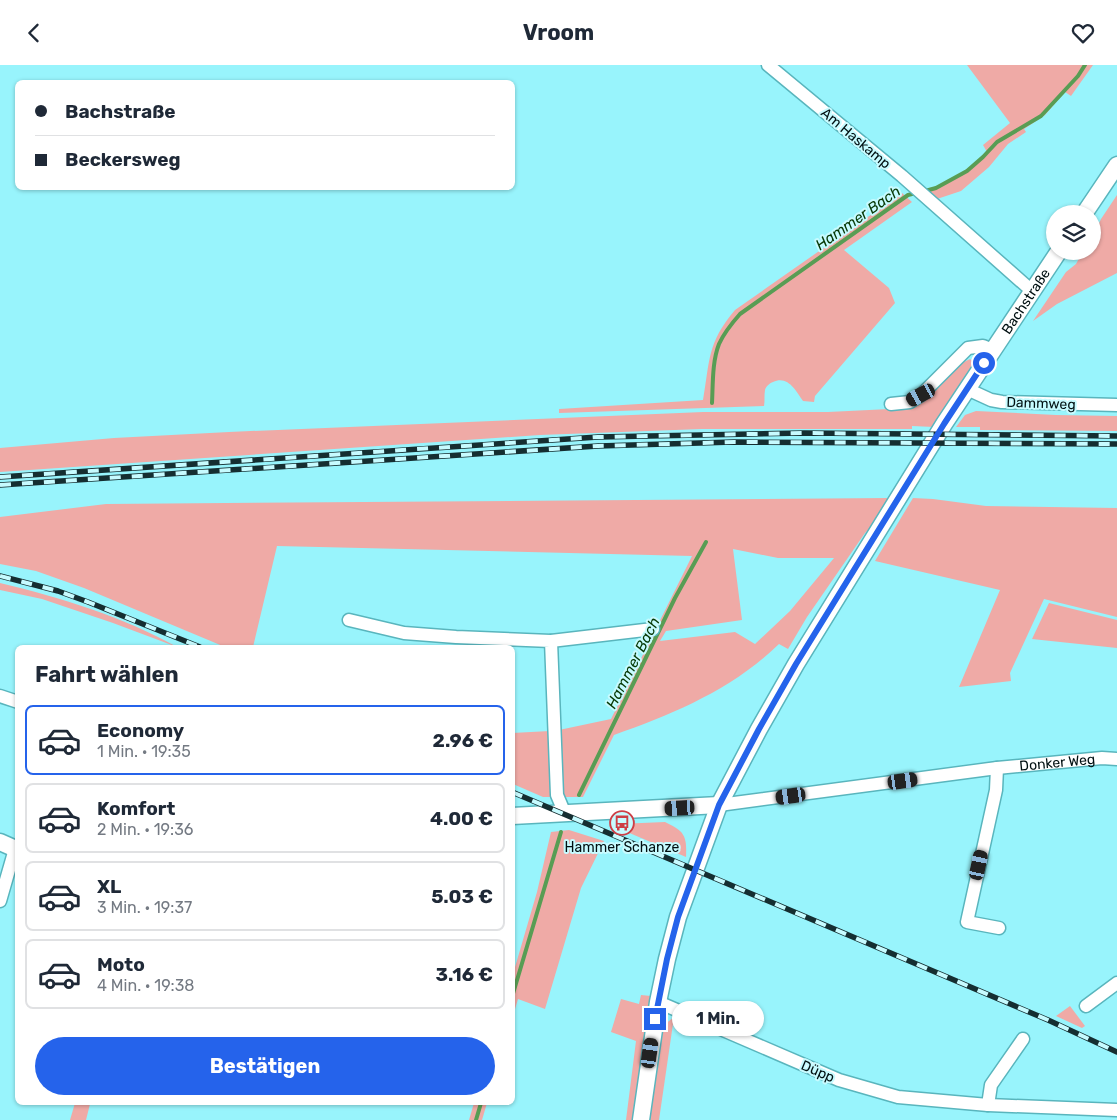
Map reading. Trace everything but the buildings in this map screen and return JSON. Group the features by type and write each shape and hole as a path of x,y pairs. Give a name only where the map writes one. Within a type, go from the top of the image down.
{"street":[{"name":"Am Haskamp","path":"768,65 902,176 1032,291"},
{"path":"1090,205 1117,165"},
{"name":"Bachstraße","path":"641,1120 658,1002 678,917 719,805 796,664 967,389 1053,260"},
{"path":"891,404 910,401 921,395 968,348 983,346 993,350"},
{"name":"Dammweg","path":"967,389 991,400 1002,402 1117,405"},
{"path":"349,620 404,633 551,641 653,629"},
{"path":"551,641 557,795 565,814"},
{"path":"0,697 15,700"},
{"name":"Donker Weg","path":"515,816 719,805 997,768 1102,758 1117,759"},
{"path":"997,768 996,790 967,922 999,928"},
{"path":"0,842 15,849"},
{"path":"0,901 15,852"},
{"path":"1086,1006 1117,983"},
{"name":"Düpp","path":"658,1002 839,1080 898,1097 988,1105 1117,1110"},
{"path":"988,1105 991,1085 1024,1039"}],"shaded area":[{"path":"967,65 1093,65 1071,96 1065,92 1045,115 1024,129 1026,132 1008,144 989,167 961,191 937,199 925,189 943,184 967,170 987,152 983,145 1010,123"},
{"path":"902,193 912,202 844,250 889,288 895,303 815,396 814,402 803,401 791,385 778,380 766,387 764,406 559,413 559,409 703,400 714,342 735,310"},
{"path":"1117,195 1117,273 1057,304 1033,321 1066,272 1078,260 1101,260 1101,219"},
{"path":"970,359 974,362 934,427 912,426 912,429 702,429 540,435 0,472 0,448 114,438 703,412 828,412 910,408 920,404 962,363"},
{"path":"976,411 1117,416 1117,431 980,430 980,427 956,427 965,415"},
{"path":"888,498 870,528 807,617 788,649 779,644 742,674 702,699 614,735 583,797 561,797 559,730 611,719 692,556 277,546 253,645 220,645 84,588 36,571 0,564 0,517 106,504","holes":["733,549 778,558 834,558 790,611 755,644 735,632 660,641 666,631 742,620"]},
{"path":"913,498 986,506 1117,508 1117,617 1044,599 1010,673 1011,681 959,687 1000,590 875,561"},
{"path":"0,583 91,609 135,626 173,645 42,599 0,590"},
{"path":"1049,603 1117,620 1117,648 1032,639"},
{"path":"550,731 551,797 543,797 515,785 515,733"},
{"path":"665,822 676,828 683,835 686,844 686,857 620,829 618,824"},
{"path":"569,830 604,841 581,888 545,1009 518,999 515,1009 515,967 537,892 551,832"},
{"path":"641,995 651,996 642,1047 634,1120 626,1120 636,1041 611,1032 621,999 639,1004"},
{"path":"1070,1006 1085,1026 1082,1028 1056,1016"},
{"path":"674,1017 659,1120 650,1120 664,1025"},
{"path":"74,1105 90,1105 86,1120 70,1120"},
{"path":"473,1105 486,1105 482,1120 469,1120"}],"waterway":[{"name":"Hammer Bach","path":"925,191 936,188 967,171 997,142 1041,116 1078,76 1085,65"},
{"name":"Hammer Bach","path":"712,403 713,373 719,344 740,314 908,195 916,193"},
{"name":"Hammer Bach","path":"579,795 675,598 706,542"},
{"name":"Hammer Bach","path":"515,987 561,832"},
{"name":"Hammer Bach","path":"476,1120 480,1105"}],"railway":[{"path":"0,477 598,437 804,433 1117,436"},
{"path":"0,485 598,446 734,442 1117,444"},
{"path":"0,576 58,591 195,645"},
{"path":"515,793 1048,1020 1117,1052"}],"place":[{"name":"Hammer Schanze","path":"622,823"}],"route":[{"path":"655,1019 678,917 719,805 796,664 944,424 984,363"}]}
